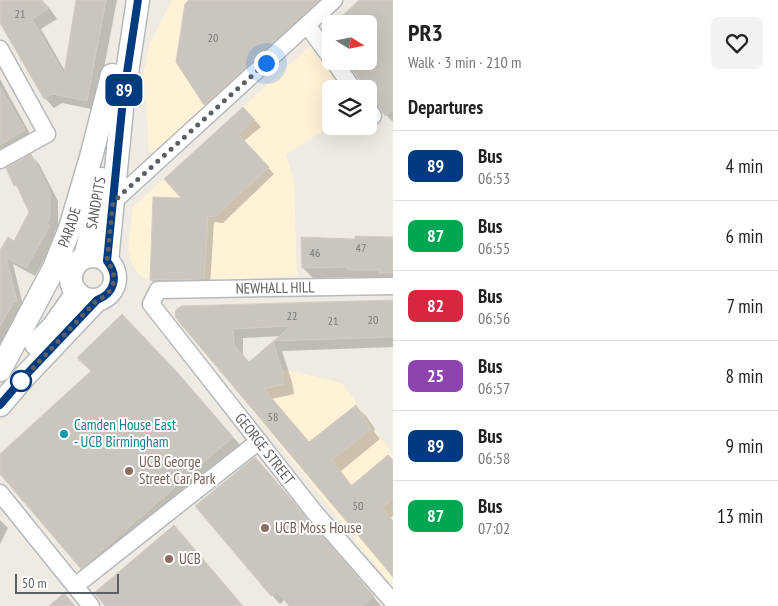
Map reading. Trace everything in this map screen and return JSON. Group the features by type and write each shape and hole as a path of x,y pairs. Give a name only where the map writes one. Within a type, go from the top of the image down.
{"main road":[{"name":"SANDPITS","path":"96,259 99,201 112,75 126,0"},
{"name":"SANDPITS","path":"96,259 113,202 123,99 138,0"},
{"name":"PARADE","path":"0,370 50,276 70,228 112,75"},
{"path":"0,380 53,326 87,296 108,294 114,285 114,271 96,259 75,265 72,271 72,286 87,296"},
{"path":"0,405 87,296"}],"street":[{"path":"113,202 334,0"},
{"path":"307,25 322,46"},
{"path":"0,49 47,134 0,160"},
{"name":"NEWHALL HILL","path":"158,290 393,286"},
{"name":"GEORGE STREET","path":"158,290 151,304 315,513 393,602"},
{"path":"75,586 259,441"},
{"path":"0,493 91,606"}],"shaded area":[{"path":"172,0 248,0 237,14 256,62 188,122 156,154 149,152 144,72 149,45"},
{"path":"312,44 322,58 322,70 330,70 338,80 322,80 322,132 286,154 294,181 297,276 204,281 150,280 141,276 132,265 128,250 133,207"},
{"path":"273,341 281,369 342,383 393,455 393,587 229,381"}],"building":[{"path":"0,0 42,0 48,9 32,19 64,74 76,0 106,0 87,101 52,94 44,99 0,23"},
{"path":"189,0 319,0 204,105 176,62 185,4"},
{"path":"359,0 393,0 393,110 385,116 377,104 377,80 360,80 352,70 378,70 378,15 343,15"},
{"path":"0,87 25,130 0,145"},
{"path":"243,107 255,120 238,134 269,167 215,217 208,216 204,279 150,280 153,197 181,198 164,179"},
{"path":"31,154 50,192 50,218 47,224 50,226 26,268 6,257 17,301 14,302 0,326 0,250 8,237 14,241 29,212 6,168"},
{"path":"355,236 393,237 393,273 379,273 379,270 352,270 347,269 347,267 302,268 301,237 355,239"},
{"path":"393,300 393,337 274,341 291,326 233,329 234,345 249,362 273,341 284,384 264,389 309,442 356,405 371,429 332,460 351,486 388,455 393,460 393,498 382,508 393,521 393,577 175,317 176,310 181,306"},
{"path":"122,314 177,372 233,437 81,569 0,474 0,454 91,371 77,358"},
{"name":"UCB Moss House","path":"255,457 374,596 362,606 289,606 277,591 271,596 195,506"},
{"name":"UCB","path":"174,525 243,606 105,606 94,593"},
{"path":"64,593 75,606 49,606"}],"bus line":[{"name":"89","path":"0,405 97,300 108,294 114,285 114,271 107,261 123,99 138,0"}],"place":[{"name":"Camden House East - UCB Birmingham","path":"64,434"},
{"name":"UCB George Street Car Park","path":"129,471"},
{"name":"UCB Moss House","path":"265,528"},
{"name":"UCB","path":"169,559"}],"route":[{"path":"21,381 97,300 108,294 114,285 114,271 107,261 113,202 266,63"}]}
